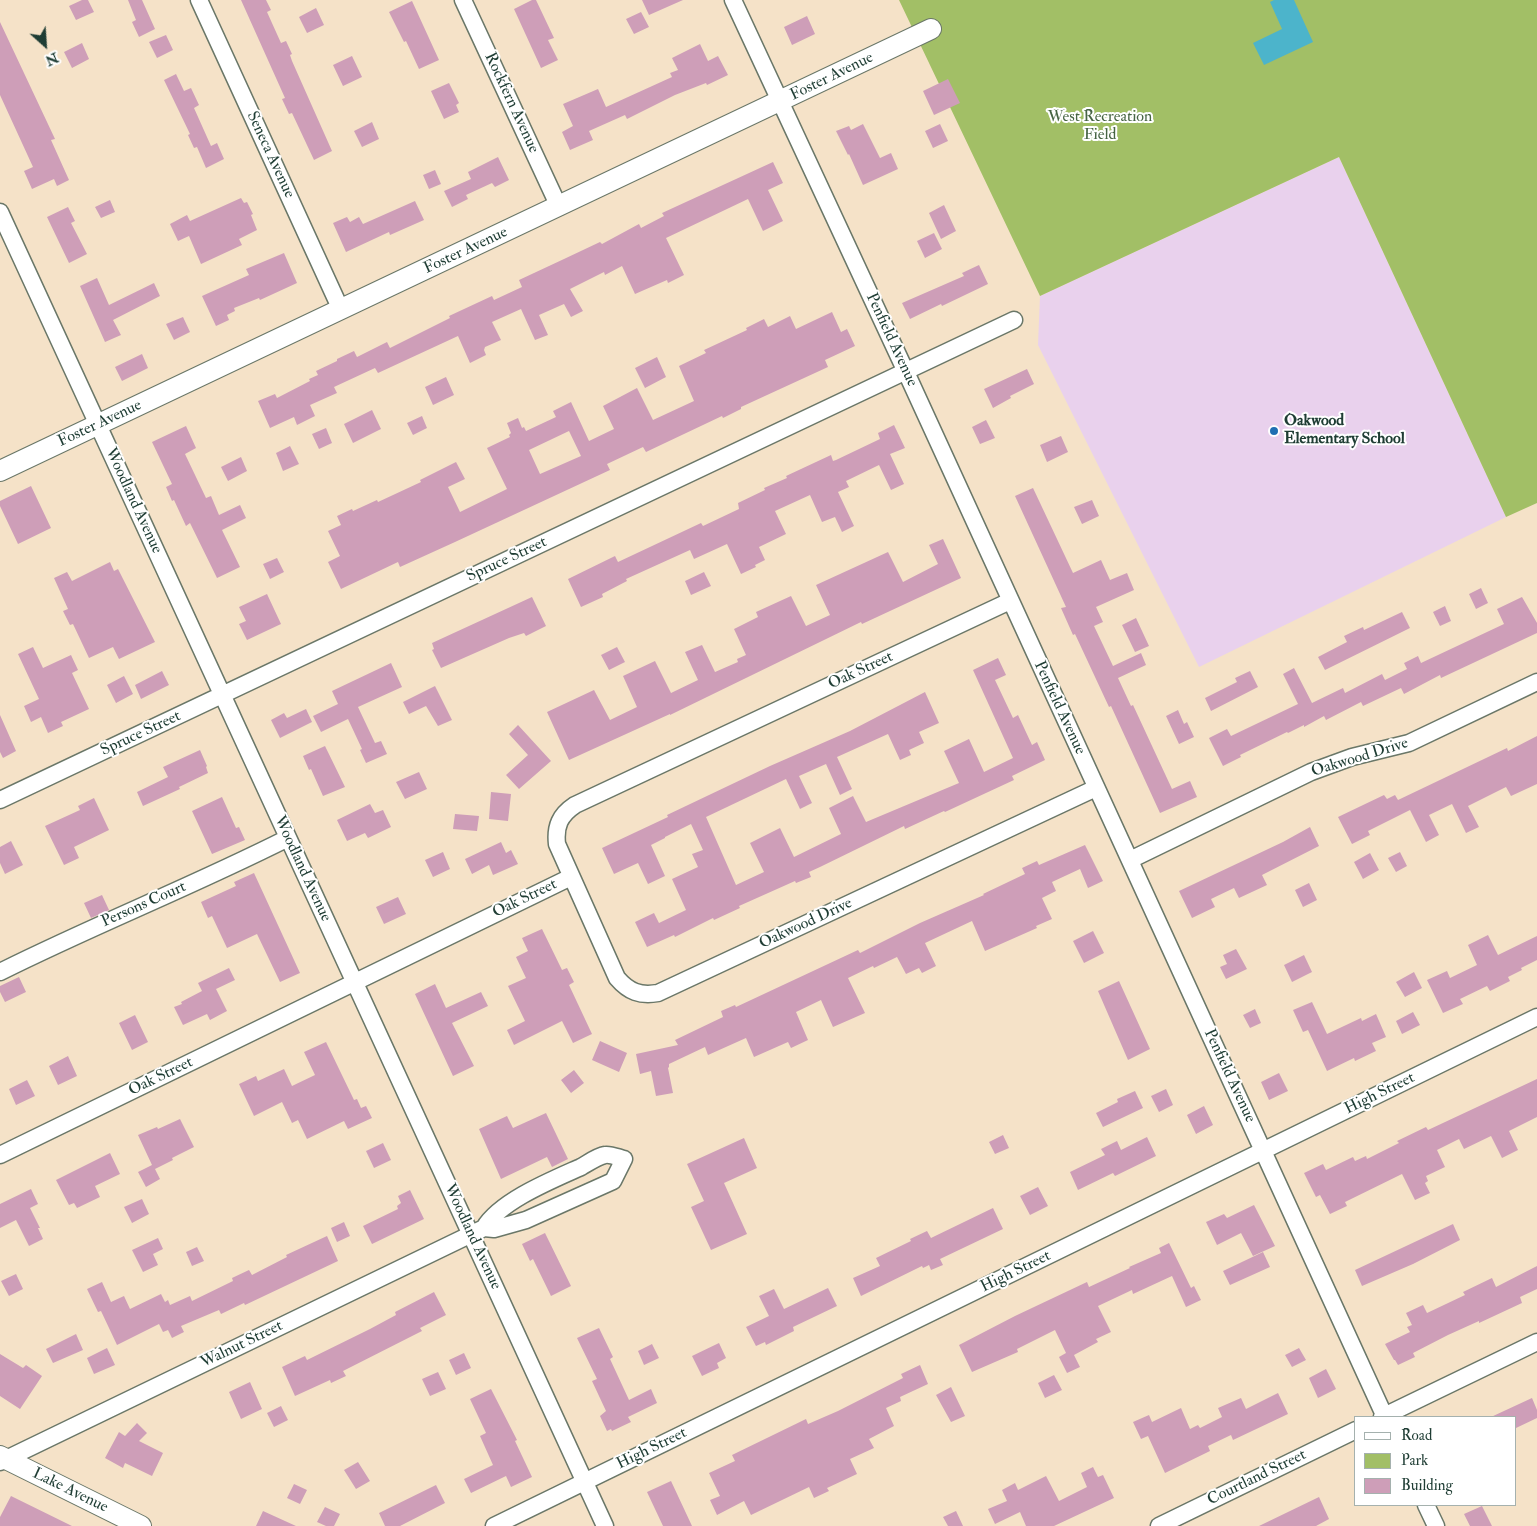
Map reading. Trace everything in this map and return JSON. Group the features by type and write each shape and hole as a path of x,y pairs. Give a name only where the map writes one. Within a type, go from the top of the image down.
{"street":[{"name":"Seneca Avenue","path":"199,0 341,310"},
{"name":"Rockfern Avenue","path":"463,0 558,207"},
{"name":"Penfield Avenue","path":"733,0 906,372 1384,1416"},
{"name":"Foster Avenue","path":"0,471 932,29"},
{"name":"Woodland Avenue","path":"0,212 354,982 477,1231 605,1526"},
{"name":"Spruce Street","path":"0,800 1014,320"},
{"name":"Oak Street","path":"0,1155 572,877 559,849 556,832 562,816 575,804 1010,601"},
{"name":"Oakwood Drive","path":"1130,860 1311,772 1342,760 1390,749 1416,740 1537,682"},
{"name":"Oakwood Drive","path":"572,877 617,978 625,987 635,992 646,995 658,993 1096,788"},
{"name":"Persons Court","path":"0,972 50,947 120,917 288,838"},
{"name":"High Street","path":"494,1526 1537,1017"},
{"name":"Walnut Street","path":"2,1459 477,1231 494,1229 526,1220 613,1181 624,1159 606,1155 571,1171 522,1196 489,1219 477,1231"},
{"path":"1386,1416 1537,1342"},
{"name":"Courtland Street","path":"1159,1526 1354,1431"},
{"name":"Lake Avenue","path":"2,1459 141,1526"},
{"path":"1426,1506 1436,1526"}],"shaded area":[{"name":"Oakwood Elementary School","path":"1339,157 1506,517 1199,667 1038,345 1040,296"}],"green space":[{"name":"West Recreation Field","path":"899,0 1537,0 1537,503 1506,517 1339,157 1040,296"}],"water":[{"path":"1274,0 1294,0 1313,42 1264,65 1253,43 1282,29 1270,2"}],"building":[{"path":"82,0 88,0 94,12 76,20 69,6"},
{"path":"128,0 142,0 155,29 139,37 132,22 136,20"},
{"path":"241,0 266,0 271,10 267,12 281,43 286,41 292,54 290,55 292,61 332,151 314,160 292,113 289,114 282,99 285,98"},
{"path":"532,0 536,0 554,38 548,40 558,60 541,68 514,9"},
{"path":"642,0 683,0 649,15"},
{"path":"412,1 439,60 419,69 406,41 404,42 389,12"},
{"path":"316,8 324,25 307,33 299,17"},
{"path":"641,12 649,27 634,34 626,19"},
{"path":"807,16 815,34 792,45 784,27"},
{"path":"0,22 55,139 51,140 69,180 57,186 54,179 32,189 24,171 33,167 0,95"},
{"path":"166,35 173,50 157,58 149,42"},
{"path":"82,43 89,59 72,68 64,52"},
{"path":"700,44 708,61 718,56 728,75 707,85 706,83 675,95 627,119 625,115 589,131 593,140 570,150 562,132 573,126 563,104 598,89 606,107 672,77 670,73 678,70 672,58"},
{"path":"352,56 362,77 343,86 333,65"},
{"path":"176,74 184,91 191,88 199,105 194,108 211,146 217,143 224,159 206,168 197,147 194,148 188,135 190,134 164,80"},
{"path":"948,79 960,103 934,115 923,91"},
{"path":"449,83 459,103 456,105 459,112 444,119 431,91"},
{"path":"372,122 379,139 362,147 354,131"},
{"path":"863,124 880,158 891,153 898,169 863,185 836,131 849,126 851,130"},
{"path":"940,124 948,141 933,148 925,131"},
{"path":"498,157 509,180 495,187 492,183 466,195 468,199 452,207 444,191 471,179 468,172"},
{"path":"773,162 783,183 768,190 783,221 763,231 748,199 666,238 684,275 668,283 667,280 635,294 622,266 605,275 604,272 570,289 583,311 571,317 564,304 539,315 548,335 535,340 521,309 492,322 501,340 485,347 486,355 470,363 458,336 378,373 375,368 334,387 337,393 310,405 315,416 297,425 294,417 270,428 258,401 275,394 277,398 310,381 309,379 318,375 316,371 337,361 337,359 354,351 357,357 387,342 390,348 450,318 449,316 492,296 494,300 522,287 519,280 600,242 602,244 639,224 641,228 664,216 662,213"},
{"path":"435,170 441,184 429,189 423,175"},
{"path":"241,198 244,203 247,202 253,214 251,215 257,230 239,239 242,245 201,264 189,236 178,241 170,224 187,215 190,221"},
{"path":"110,200 115,212 101,218 95,207"},
{"path":"415,201 424,220 390,235 389,232 346,252 333,223 347,217 350,222 359,217 363,224"},
{"path":"944,205 956,231 941,239 929,213"},
{"path":"68,207 75,221 71,223 87,254 69,263 47,217"},
{"path":"934,233 942,249 925,258 917,241"},
{"path":"284,253 297,283 260,300 259,298 234,308 235,311 227,315 229,320 216,326 202,296 249,275 246,269"},
{"path":"979,265 988,284 910,319 902,303 964,276 962,273"},
{"path":"97,278 109,305 154,283 160,296 113,320 121,335 105,342 80,286"},
{"path":"832,312 841,332 847,329 855,346 825,360 828,367 741,407 741,409 723,418 722,416 646,452 643,447 607,464 610,470 400,567 398,562 341,589 328,562 340,556 328,531 341,525 337,516 377,500 378,502 421,482 420,480 456,462 465,479 448,487 460,512 507,489 487,448 510,437 511,433 507,423 518,418 522,428 524,427 526,431 556,417 553,411 571,402 589,441 614,429 603,406 637,388 653,420 694,401 679,366 706,353 704,350 747,330 746,328 764,319 768,327 790,316 796,329","holes":["569,431 581,456 540,474 529,450"]},
{"path":"183,317 190,332 174,340 166,324"},
{"path":"142,354 148,368 122,381 115,367"},
{"path":"657,357 666,377 645,388 635,368"},
{"path":"1027,369 1034,384 1010,396 1011,398 993,408 984,389"},
{"path":"446,377 454,395 433,405 425,387"},
{"path":"372,410 381,429 353,443 344,424"},
{"path":"422,416 427,428 413,435 407,423"},
{"path":"986,420 995,438 980,444 972,427"},
{"path":"894,425 905,448 890,454 904,484 891,490 879,465 846,481 849,487 838,492 854,526 842,532 835,517 822,522 810,495 775,511 786,534 759,547 765,560 755,565 756,567 741,574 727,544 694,559 690,550 626,579 627,581 602,594 603,597 581,607 568,579 615,556 618,562 701,523 703,526 739,509 738,503 765,490 764,488 787,478 786,476 831,455 833,461 836,460 880,439 878,433"},
{"path":"186,426 196,448 185,454 206,498 211,496 219,515 240,505 246,518 222,530 240,567 217,578 190,523 186,526 174,500 172,501 166,487 172,484 152,442"},
{"path":"326,428 332,443 319,449 312,434"},
{"path":"1061,436 1068,452 1047,462 1040,445"},
{"path":"290,446 299,464 283,471 276,453"},
{"path":"241,457 247,471 228,481 221,467"},
{"path":"31,486 51,528 18,544 0,506 0,501"},
{"path":"1033,488 1073,573 1101,560 1110,580 1127,573 1134,590 1096,607 1103,622 1094,626 1113,666 1141,653 1146,665 1118,678 1131,706 1133,705 1172,789 1190,781 1197,797 1160,813 1111,706 1109,707 1075,634 1073,635 1061,608 1066,607 1015,496"},
{"path":"1092,500 1099,516 1082,524 1074,507"},
{"path":"943,539 961,578 862,624 861,622 670,715 569,760 547,712 594,690 610,720 637,707 623,676 655,661 671,693 698,680 685,652 702,645 715,672 738,662 737,659 746,655 734,629 758,617 756,612 791,596 806,626 830,615 816,585 888,552 903,582 938,564 929,545"},
{"path":"277,558 284,572 270,579 263,564"},
{"path":"110,562 114,571 118,569 155,642 119,659 113,647 89,658 73,624 70,625 63,611 68,609 54,578 67,572 72,581"},
{"path":"704,572 711,586 691,595 685,581"},
{"path":"1481,588 1488,603 1476,609 1469,594"},
{"path":"267,594 281,624 247,640 239,624 246,621 239,607"},
{"path":"532,597 546,626 526,636 524,633 509,638 441,668 432,650 434,649 432,643"},
{"path":"1522,597 1537,623 1537,633 1441,678 1440,675 1404,694 1401,688 1363,706 1361,702 1326,720 1324,716 1304,727 1304,725 1287,732 1240,755 1241,757 1223,766 1209,738 1227,729 1231,736 1298,704 1283,674 1294,668 1312,703 1343,688 1345,693 1382,674 1385,680 1407,669 1404,663 1418,656 1421,663 1504,624 1497,609"},
{"path":"1445,606 1451,621 1440,626 1433,612"},
{"path":"1402,612 1410,628 1325,670 1318,657 1347,642 1344,636 1363,627 1364,630"},
{"path":"1136,618 1149,646 1135,652 1122,625"},
{"path":"33,647 43,668 71,655 78,670 72,673 89,709 61,722 63,726 48,733 41,717 31,722 24,706 39,699 18,654"},
{"path":"617,647 625,662 609,670 601,655"},
{"path":"998,658 1006,675 995,680 1013,718 1018,715 1032,745 1037,742 1045,760 1012,776 1014,780 905,829 904,826 809,872 811,877 796,883 795,881 739,906 740,908 714,920 713,918 675,937 674,935 647,947 635,922 654,913 659,923 686,910 672,879 698,867 692,854 703,850 691,824 651,845 665,876 648,884 638,863 614,874 602,848 770,766 850,731 925,692 939,723 919,732 924,743 909,750 911,755 900,760 888,734 837,757 852,789 840,795 826,764 799,776 812,803 800,809 786,779 706,817 736,885 764,872 750,843 780,828 794,857 841,834 829,808 853,796 866,822 959,783 944,751 969,739 984,772 1013,758 973,670"},
{"path":"391,663 402,687 358,707 375,743 381,741 387,754 366,763 360,750 362,749 348,719 321,732 313,716 338,704 332,691"},
{"path":"162,671 169,685 141,699 135,685"},
{"path":"1250,671 1258,687 1211,711 1205,698 1237,682 1235,678"},
{"path":"124,676 133,694 116,703 107,685"},
{"path":"435,686 452,720 438,726 426,706 409,714 403,702"},
{"path":"306,709 312,722 280,738 271,720 284,713 287,718"},
{"path":"1178,710 1184,724 1187,722 1194,737 1179,744 1166,716"},
{"path":"0,715 16,751 3,758 0,752"},
{"path":"518,725 551,761 519,789 506,775 528,755 509,734"},
{"path":"1537,736 1537,784 1511,796 1506,787 1468,806 1479,827 1466,833 1452,804 1429,815 1439,835 1426,842 1410,810 1368,831 1370,835 1352,844 1338,817 1384,795 1387,799 1395,795 1398,800 1507,748 1508,751"},
{"path":"325,746 345,787 323,796 303,756"},
{"path":"200,750 208,773 179,787 180,789 143,806 137,792 168,777 163,767"},
{"path":"419,772 427,789 405,799 396,782"},
{"path":"491,792 511,794 508,821 489,819"},
{"path":"222,797 236,828 239,827 245,840 212,854 192,811"},
{"path":"94,798 109,830 74,847 79,858 64,865 45,826 80,810 78,806"},
{"path":"370,804 375,813 383,810 391,827 368,838 365,833 347,841 337,820"},
{"path":"455,814 479,816 477,831 453,829"},
{"path":"1310,827 1319,846 1262,875 1267,885 1239,898 1234,888 1211,899 1215,907 1192,918 1179,891 1283,842"},
{"path":"11,841 23,865 5,874 0,863 0,847"},
{"path":"501,842 506,853 511,850 518,864 493,875 489,865 472,874 465,859"},
{"path":"1085,845 1103,881 1088,888 1080,869 1052,882 1056,891 1042,898 1052,919 1036,926 1037,928 985,951 972,921 925,943 936,966 922,973 919,968 906,974 897,957 848,978 865,1013 833,1027 821,1000 796,1012 808,1040 791,1048 788,1042 754,1057 746,1038 708,1055 705,1047 669,1064 668,1068 673,1093 656,1096 651,1071 640,1074 636,1054 678,1045 675,1040 723,1017 721,1011 735,1005 736,1007 858,950 860,953 920,923 984,895 1025,874 1022,868 1037,861 1039,865"},
{"path":"443,852 450,869 433,877 425,860"},
{"path":"1400,852 1407,866 1396,872 1388,858"},
{"path":"1370,853 1379,870 1363,879 1354,862"},
{"path":"254,873 300,973 280,982 257,934 227,948 212,916 208,918 201,902 236,886 234,882"},
{"path":"1309,883 1317,900 1303,907 1295,890"},
{"path":"102,895 109,910 91,918 84,903"},
{"path":"398,897 406,914 384,924 376,907"},
{"path":"542,929 562,970 567,968 574,982 569,985 592,1034 573,1043 562,1021 514,1045 507,1030 525,1021 508,986 526,978 516,957 528,951 522,938"},
{"path":"1093,931 1104,953 1084,963 1073,941"},
{"path":"1488,935 1498,955 1537,936 1537,960 1508,977 1510,981 1490,991 1487,986 1460,999 1463,1004 1443,1013 1427,980 1447,971 1450,978 1477,965 1468,945"},
{"path":"1236,949 1247,969 1226,979 1220,967 1227,964 1223,955"},
{"path":"1304,955 1312,972 1292,982 1284,965"},
{"path":"229,968 235,980 216,989 227,1011 210,1020 207,1014 183,1025 174,1007 202,991 198,983"},
{"path":"1414,972 1422,988 1405,997 1396,982"},
{"path":"19,977 26,992 5,1002 0,992 0,986"},
{"path":"1119,981 1150,1049 1128,1060 1098,991"},
{"path":"435,984 446,1008 481,992 488,1006 452,1023 474,1066 453,1076 415,994"},
{"path":"1312,1002 1327,1034 1361,1018 1362,1021 1376,1014 1386,1037 1372,1043 1376,1051 1355,1061 1354,1058 1327,1071 1308,1030 1303,1032 1293,1010"},
{"path":"1255,1009 1261,1023 1250,1028 1243,1015"},
{"path":"1413,1012 1420,1025 1402,1034 1396,1021"},
{"path":"135,1015 148,1042 132,1050 119,1023"},
{"path":"600,1041 627,1053 619,1072 592,1060"},
{"path":"326,1042 354,1100 357,1099 361,1108 366,1106 372,1118 348,1129 344,1121 307,1139 298,1120 292,1123 282,1102 254,1116 239,1084 256,1076 258,1081 284,1069 292,1086 315,1075 304,1052"},
{"path":"68,1056 77,1076 58,1085 49,1066"},
{"path":"574,1070 584,1083 571,1093 561,1080"},
{"path":"1279,1073 1288,1091 1269,1100 1261,1082"},
{"path":"1537,1079 1537,1117 1509,1131 1518,1150 1502,1158 1491,1136 1464,1149 1459,1139 1437,1150 1445,1167 1426,1176 1428,1181 1425,1183 1430,1193 1415,1200 1402,1174 1345,1202 1347,1206 1330,1214 1320,1195 1316,1197 1304,1173 1323,1164 1326,1170 1353,1157 1355,1161 1366,1156 1367,1159 1399,1143 1397,1141 1426,1127 1428,1130"},
{"path":"27,1080 35,1096 16,1105 9,1089"},
{"path":"1166,1089 1173,1105 1159,1112 1151,1096"},
{"path":"1135,1091 1143,1108 1103,1127 1096,1113 1118,1102 1117,1099"},
{"path":"1204,1106 1213,1125 1196,1134 1187,1115"},
{"path":"546,1113 568,1159 552,1167 547,1157 501,1179 479,1129 507,1116 513,1128"},
{"path":"180,1119 194,1147 155,1169 160,1179 146,1187 138,1172 152,1165 138,1135 157,1127 158,1129"},
{"path":"1003,1135 1009,1148 995,1154 989,1142"},
{"path":"1147,1137 1156,1156 1115,1176 1113,1173 1078,1190 1070,1172 1105,1155 1101,1149 1117,1141 1121,1150"},
{"path":"744,1138 757,1168 724,1183 747,1234 711,1250 691,1207 704,1201 687,1164"},
{"path":"383,1143 391,1160 374,1168 366,1151"},
{"path":"110,1153 120,1174 95,1186 100,1197 77,1208 74,1203 69,1205 56,1180"},
{"path":"1038,1187 1048,1206 1030,1215 1020,1196"},
{"path":"31,1189 38,1204 30,1208 43,1239 29,1246 16,1220 0,1228 0,1204"},
{"path":"410,1190 424,1219 372,1244 363,1226 398,1209 397,1206 401,1203 398,1196"},
{"path":"142,1199 149,1214 132,1223 124,1207"},
{"path":"1254,1205 1275,1246 1253,1256 1241,1233 1217,1245 1206,1222 1224,1214 1227,1218"},
{"path":"993,1208 1003,1229 940,1259 943,1265 931,1270 929,1265 923,1268 922,1266 861,1296 853,1278 880,1266 876,1258 927,1231 931,1238"},
{"path":"344,1222 350,1236 337,1242 331,1228"},
{"path":"1453,1224 1460,1240 1413,1264 1362,1286 1355,1270"},
{"path":"545,1233 571,1286 551,1296 533,1259 530,1261 522,1244"},
{"path":"327,1236 338,1261 245,1305 244,1303 221,1314 219,1310 181,1326 184,1332 172,1338 168,1330 163,1332 159,1324 117,1345 101,1311 98,1312 87,1289 102,1282 111,1302 124,1296 130,1309 161,1294 165,1302 168,1300 170,1305 190,1296 192,1301 233,1281 232,1278 249,1270 252,1275 287,1257 286,1255"},
{"path":"158,1238 163,1249 153,1254 158,1265 143,1272 132,1250"},
{"path":"1169,1243 1191,1288 1194,1286 1201,1300 1186,1307 1172,1276 1133,1294 1132,1290 1098,1306 1111,1332 1096,1339 1098,1342 1074,1355 1080,1367 1067,1373 1059,1357 1066,1353 1055,1330 1017,1349 1018,1352 972,1372 959,1345 1087,1282 1089,1287 1161,1253 1159,1248"},
{"path":"197,1247 204,1261 192,1266 186,1252"},
{"path":"1263,1252 1270,1267 1230,1285 1223,1271"},
{"path":"1537,1266 1537,1289 1520,1297 1522,1303 1448,1335 1413,1353 1415,1357 1398,1365 1394,1360 1385,1344 1410,1332 1407,1327 1412,1325 1406,1313 1423,1305 1427,1313 1465,1295 1463,1292 1492,1278 1496,1287"},
{"path":"16,1274 23,1289 9,1296 1,1281"},
{"path":"828,1288 837,1306 793,1327 794,1331 766,1345 765,1342 756,1346 746,1327 769,1316 759,1296 774,1289 784,1309"},
{"path":"434,1292 446,1315 420,1328 422,1331 343,1371 346,1376 331,1383 330,1380 295,1396 282,1367 305,1356 307,1360 370,1329 396,1315 395,1312"},
{"path":"599,1328 613,1357 610,1359 629,1400 651,1389 657,1403 628,1417 631,1422 612,1431 611,1429 607,1431 600,1416 606,1411 592,1381 597,1379 577,1338"},
{"path":"76,1334 83,1350 53,1363 46,1349"},
{"path":"719,1343 726,1358 717,1363 719,1368 702,1376 692,1356"},
{"path":"652,1344 659,1358 644,1365 638,1351"},
{"path":"107,1348 115,1365 94,1374 87,1358"},
{"path":"1299,1348 1306,1360 1292,1367 1285,1355"},
{"path":"464,1353 471,1368 456,1375 449,1360"},
{"path":"0,1354 23,1368 26,1365 42,1376 20,1409 0,1396"},
{"path":"920,1365 928,1384 900,1397 901,1401 886,1408 894,1426 869,1439 874,1448 850,1459 857,1474 827,1488 829,1491 814,1498 809,1487 751,1515 744,1501 717,1515 710,1500 720,1496 709,1473 735,1461 732,1455 806,1419 808,1424 838,1411 903,1378 901,1374"},
{"path":"1326,1369 1336,1389 1318,1398 1309,1378"},
{"path":"438,1372 446,1389 430,1396 422,1379"},
{"path":"1054,1375 1062,1390 1045,1398 1038,1383"},
{"path":"250,1382 262,1409 241,1419 229,1392"},
{"path":"951,1387 965,1416 951,1422 936,1395"},
{"path":"491,1389 517,1440 515,1441 532,1477 511,1487 506,1476 471,1493 464,1479 493,1465 480,1436 486,1433 470,1399"},
{"path":"1278,1393 1288,1414 1233,1440 1231,1435 1208,1446 1210,1451 1165,1473 1148,1436 1141,1439 1133,1422 1149,1415 1152,1422 1181,1408 1190,1429 1198,1425 1200,1428 1222,1417 1218,1408 1241,1398 1246,1409"},
{"path":"1532,1398 1537,1410 1537,1418 1517,1428 1517,1416 1493,1416"},
{"path":"281,1406 288,1420 274,1427 267,1413"},
{"path":"137,1423 147,1433 139,1441 163,1453 152,1476 125,1463 123,1468 105,1458 119,1432 125,1436"},
{"path":"358,1462 370,1481 356,1489 344,1470"},
{"path":"1093,1467 1098,1477 1103,1475 1114,1498 1054,1526 1026,1526 1020,1512 995,1524 988,1509 1007,1501 1002,1490 1015,1483 1018,1490 1046,1476 1059,1501 1087,1487 1081,1473"},
{"path":"671,1481 692,1526 663,1526 647,1492"},
{"path":"294,1484 307,1490 300,1504 287,1498"},
{"path":"436,1485 445,1503 400,1526 385,1526 379,1513"},
{"path":"11,1496 72,1526 0,1526 0,1517"},
{"path":"1319,1497 1329,1519 1316,1526 1259,1526"},
{"path":"1482,1506 1492,1526 1470,1526 1464,1514"},
{"path":"325,1507 340,1514 334,1526 326,1526 317,1522"},
{"path":"263,1511 296,1526 256,1526"},
{"path":"956,1511 963,1526 948,1526 943,1517"}],"place":[{"name":"Oakwood Elementary School","path":"1274,431"}]}
